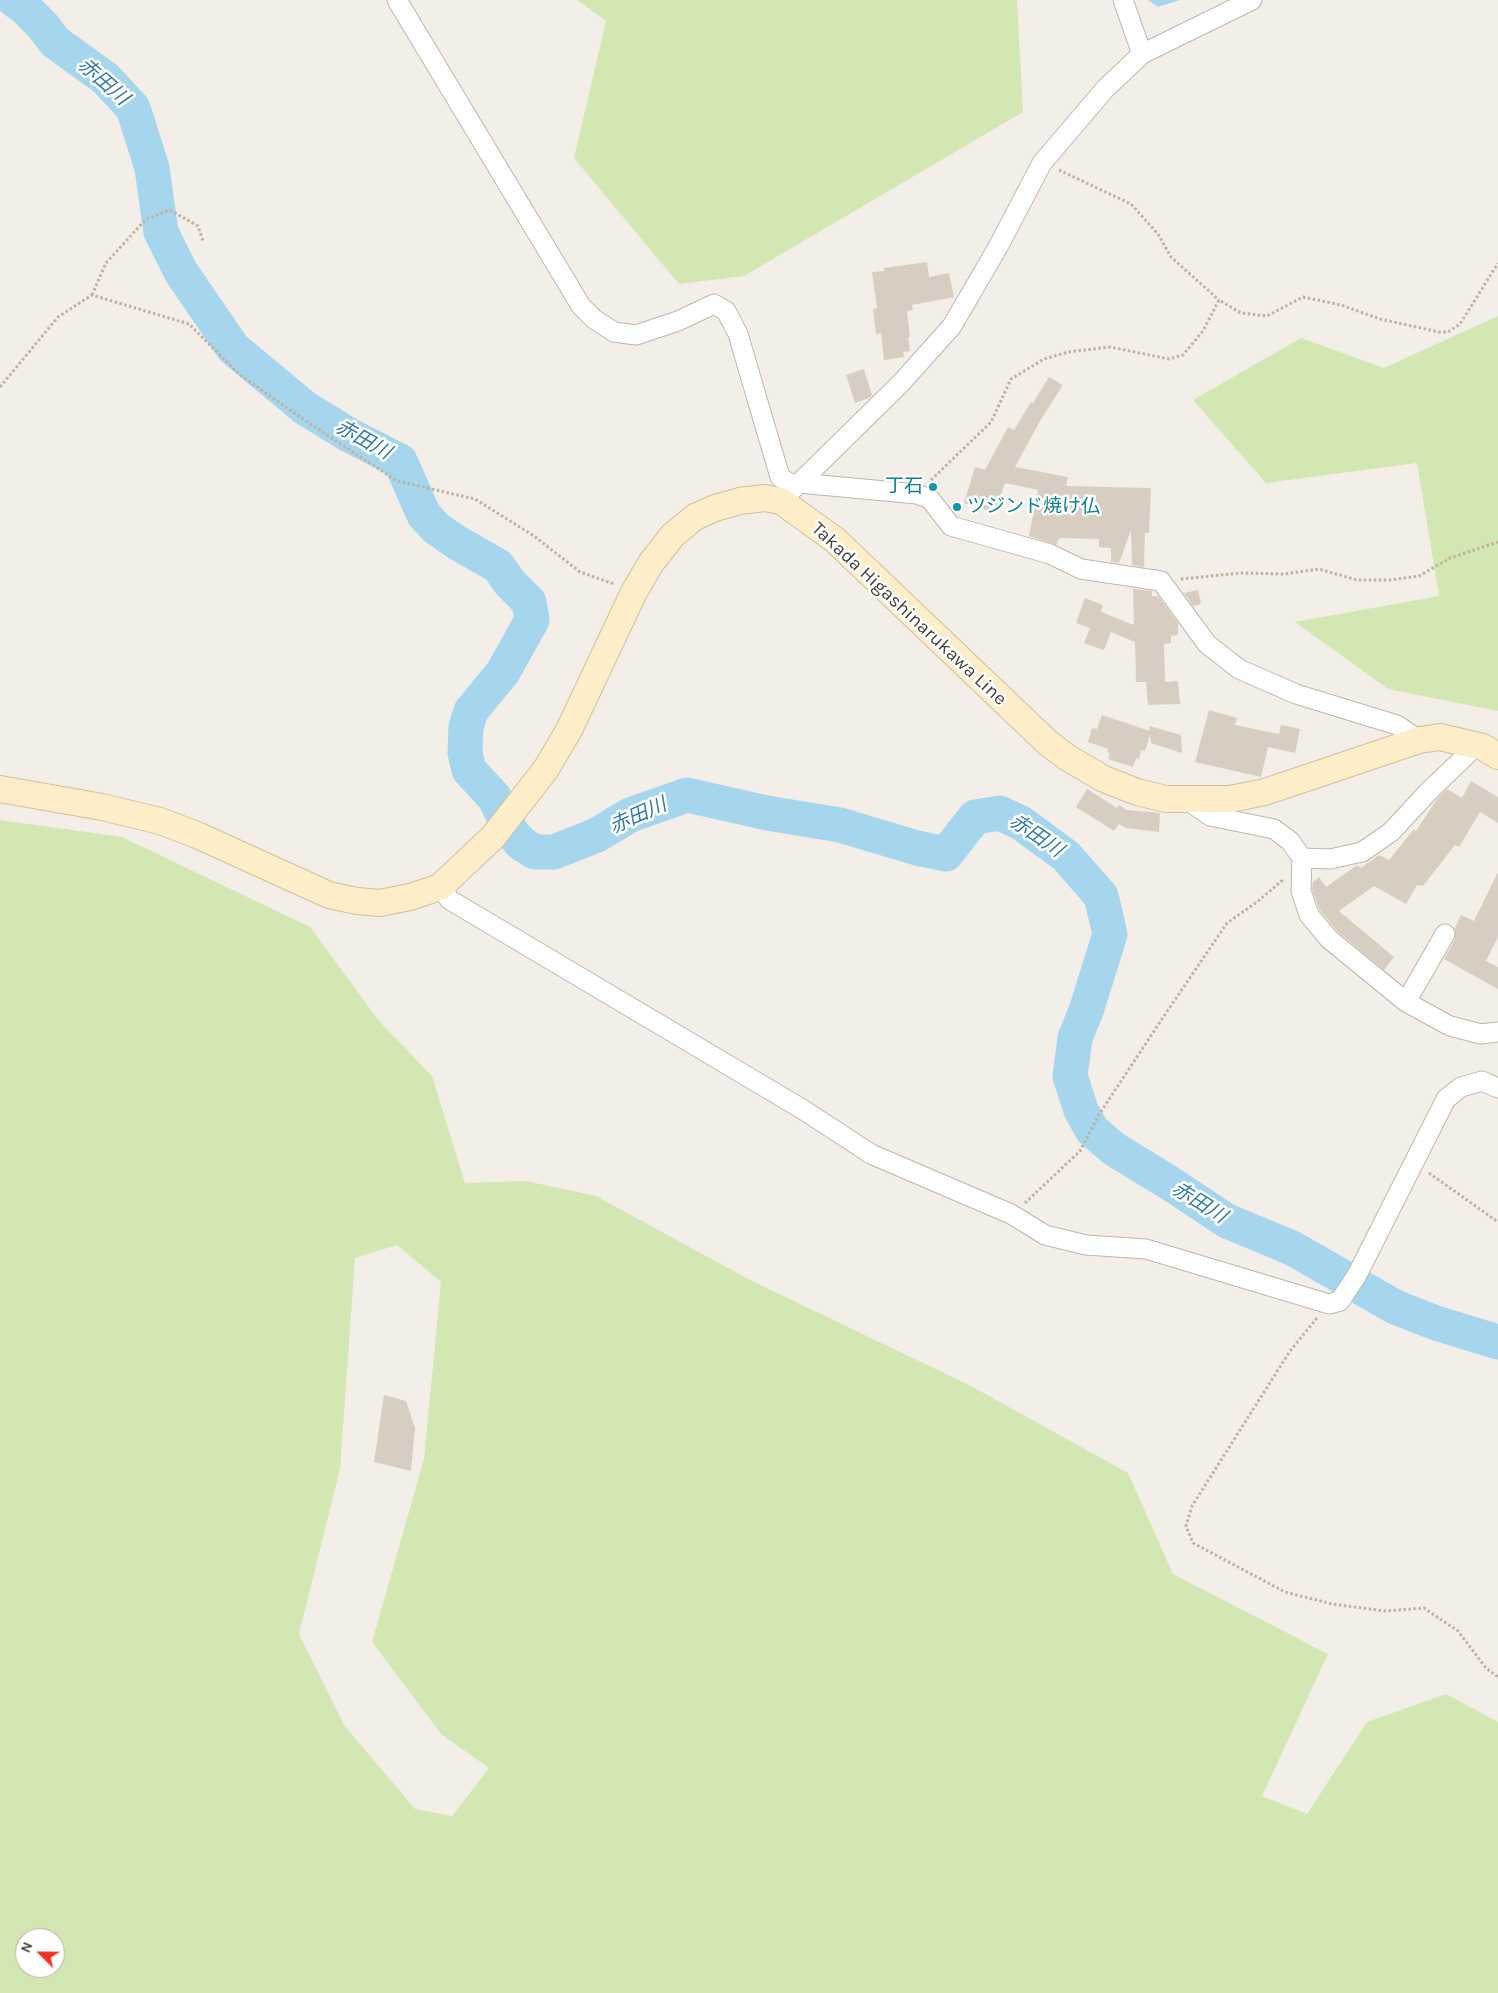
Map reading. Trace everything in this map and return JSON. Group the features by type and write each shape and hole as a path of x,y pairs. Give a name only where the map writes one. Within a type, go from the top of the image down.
{"main road":[{"path":"0,789 102,807 160,821 197,835 329,895 357,901 380,903 410,897 440,887 493,837 546,769 569,730 634,592 651,563 673,535 695,517 715,508 792,490"},
{"name":"Takada Higashinarukawa Line","path":"792,490 835,540 1048,743 1068,758 1104,778 1137,792 1187,800 1230,799 1265,792 1420,740 1440,737 1487,751"}],"street":[{"path":"398,0 581,306 594,319 614,332 636,335 678,321 714,304 726,311 738,334 780,477 792,490 917,494 930,499 951,526 1050,554 1081,570 1161,582 1207,644 1239,669 1296,694 1397,725 1420,740"},
{"path":"1124,0 1142,54"},
{"path":"792,490 901,383 952,326 998,247 1042,163 1105,89 1142,54 1252,0"},
{"path":"1302,858 1330,859 1362,852 1391,832 1429,791 1487,751"},
{"path":"1187,800 1210,816 1274,829 1290,841 1302,858 1301,891 1310,915 1329,938 1406,1002 1450,1026 1481,1034 1498,1032"},
{"path":"440,887 450,900 802,1109 871,1154 1011,1214 1045,1235 1086,1245 1146,1249 1335,1303 1357,1274 1446,1099 1461,1087 1482,1081 1498,1088"},
{"path":"1406,1002 1445,934"}],"path":[{"path":"1042,163 1131,204 1158,234 1171,257 1219,300 1241,313 1267,316 1303,297 1341,305 1380,319 1439,332 1448,332 1460,324 1498,262"},
{"path":"0,388 58,317 92,294 106,263 146,219 170,210 198,226 203,241"},
{"path":"92,294 189,324 240,375 396,481 475,499 534,536 580,572 634,592"},
{"path":"917,494 991,422 1011,379 1044,358 1068,352 1110,347 1170,358 1183,355 1203,331 1219,300"},
{"path":"1161,582 1242,573 1284,574 1318,569 1357,580 1390,580 1419,576 1450,558 1498,542"},
{"path":"1011,1214 1038,1192 1080,1151 1100,1114 1227,923 1257,902 1285,878 1302,858"},
{"path":"1414,1163 1498,1222"},
{"path":"1335,1303 1290,1351 1192,1506 1186,1526 1193,1543 1285,1592 1332,1604 1385,1611 1424,1608 1458,1631 1486,1668 1498,1677"}],"green space":[{"path":"577,0 1017,0 1023,112 744,276 679,284 574,158 606,21"},
{"path":"1498,316 1498,711 1388,689 1295,622 1439,596 1417,463 1266,483 1193,400 1301,338 1384,368"},
{"path":"0,820 122,837 310,927 379,1021 432,1076 465,1183 526,1181 596,1196 750,1280 971,1386 1128,1473 1173,1574 1328,1654 1262,1796 1307,1814 1367,1722 1446,1694 1498,1722 1498,1993 0,1993","holes":["397,1245 441,1282 424,1459 372,1642 441,1734 489,1768 452,1816 415,1809 344,1725 299,1634 340,1469 355,1258"]}],"water":[{"path":"1148,0 1180,0 1158,7"}],"building":[{"path":"927,262 929,277 949,273 954,297 912,305 913,310 907,311 910,351 903,352 904,357 884,360 881,333 876,334 873,309 877,308 872,272 884,271 884,268"},
{"path":"864,369 872,395 855,403 846,375"},
{"path":"1049,377 1063,385 1040,421 1015,467 1068,477 1066,486 1151,488 1149,533 1145,533 1144,567 1132,565 1131,530 1119,563 1111,562 1111,548 1099,547 1099,539 1059,538 1056,545 1029,536 1038,490 1005,483 995,513 964,503 975,467 985,470 1008,427 1014,430"},
{"path":"1133,589 1152,591 1152,596 1158,596 1178,623 1178,635 1171,636 1171,643 1164,644 1165,682 1178,681 1180,704 1148,705 1146,682 1136,682 1135,642 1111,632 1104,650 1084,643 1090,628 1076,623 1085,598 1103,605 1101,612 1134,625"},
{"path":"1198,590 1201,604 1193,606 1184,593"},
{"path":"1209,710 1237,718 1235,725 1279,734 1281,725 1300,729 1295,753 1268,747 1261,777 1195,762"},
{"path":"1102,715 1150,731 1149,726 1181,735 1182,753 1151,743 1150,735 1145,751 1141,750 1139,759 1136,758 1133,767 1108,759 1110,753 1107,752 1108,749 1088,742 1092,728 1097,729"},
{"path":"1471,781 1498,797 1498,823 1480,812 1459,847 1455,845 1423,886 1417,885 1406,904 1374,886 1339,911 1394,957 1384,970 1337,931 1319,909 1312,889 1313,882 1319,877 1326,887 1357,865 1361,868 1379,855 1389,860 1414,829 1416,831 1437,799 1447,789 1462,798"},
{"path":"1087,789 1117,808 1119,805 1127,810 1160,813 1159,832 1126,828 1119,824 1114,831 1076,807"},
{"path":"1498,872 1498,937 1486,961 1498,967 1498,989 1444,959 1455,939 1455,928 1461,915 1474,921"},
{"path":"384,1395 406,1401 415,1428 411,1471 374,1462"}],"waterway":[{"name":"赤田川","path":"14,0 43,26 55,42 105,78 133,108 152,168 161,232 181,272 233,348 305,408 349,435 400,461 424,515 436,528 456,542 498,566 510,583 529,602 532,620 503,672 471,711 466,727 465,753 469,770 494,797 512,833 522,844 535,852 554,852 597,835 630,815 687,795 767,813 840,825 917,848 946,854 975,817 1000,813 1021,823 1066,856 1101,896 1110,934 1087,1008 1075,1038 1070,1076 1081,1110 1092,1130 1114,1149 1227,1221 1292,1248 1395,1307 1436,1323 1498,1342"}],"place":[{"name":"丁石","path":"933,487"},
{"name":"ツジンド焼け仏","path":"957,507"}]}
